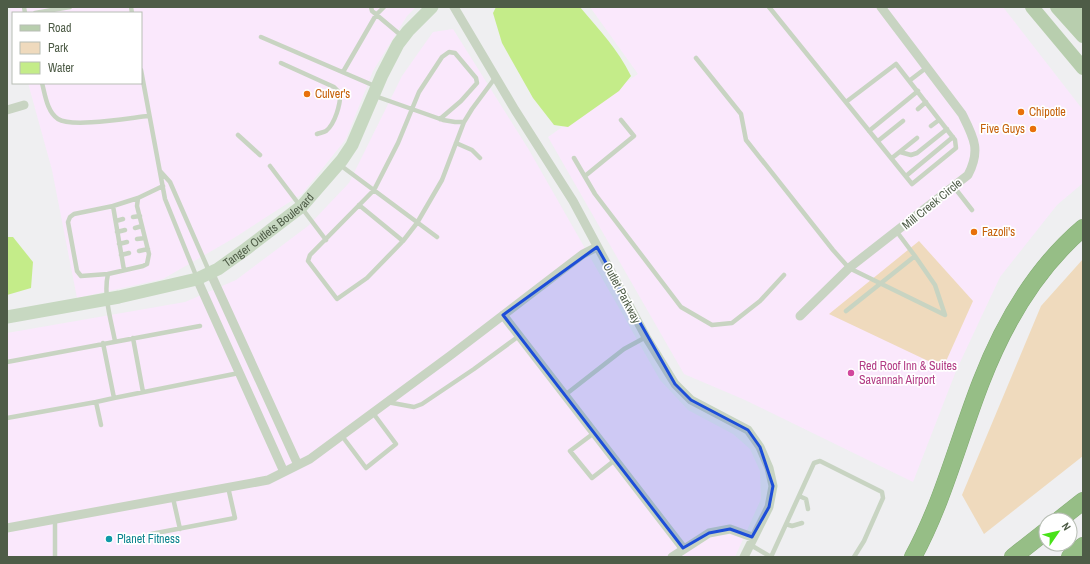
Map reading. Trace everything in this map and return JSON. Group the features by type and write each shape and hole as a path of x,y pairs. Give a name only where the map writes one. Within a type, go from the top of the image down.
{"highway":[{"path":"913,557 947,480 981,382 1008,321 1044,269 1072,237 1083,228"},
{"path":"1069,512 1083,501"},
{"path":"1013,557 1038,537"},
{"path":"1070,557 1083,546"}],"main road":[{"path":"1032,7 1083,68"},
{"path":"1057,7 1083,36"},
{"path":"1072,7 1083,21"}],"street":[{"name":"Tanger Outlets Boulevard","path":"7,317 108,299 197,279 246,249 302,206 339,164 352,146 388,61 403,37 432,7"},
{"name":"Outlet Parkway","path":"454,7 495,78 573,201 646,338 675,384 691,400 748,430 760,447 769,468 773,486 769,507 744,557"},
{"name":"Mill Creek Circle","path":"800,316 849,268 968,175 974,162 976,148 971,131 962,114 881,7"},
{"path":"7,110 24,105"},
{"path":"7,528 268,480 310,459 583,254 597,247"},
{"path":"210,272 298,465"},
{"path":"197,279 284,472"},
{"path":"503,315 683,548"},
{"path":"672,557 683,548 709,533 730,529 751,541"}],"lane":[{"path":"41,12 70,7"},
{"path":"371,7 372,11 376,15 403,37"},
{"path":"343,72 376,15 384,7"},
{"path":"769,7 912,184 956,148 953,137 896,64 846,102"},
{"path":"260,37 343,72 375,91 411,109 440,119 464,122"},
{"path":"440,119 461,102 477,83 476,78 471,71 455,53 449,52 442,57 419,92 398,143 374,190 310,255 308,261 336,299 367,278 403,241 417,223 442,180 464,122 495,78"},
{"path":"696,58 741,114 746,140 832,250 849,268 946,315 935,285 897,232"},
{"path":"281,64 334,86 340,93 340,101 330,126 326,131 317,134"},
{"path":"909,81 926,68"},
{"path":"142,77 148,116 165,199 197,279"},
{"path":"42,84 50,110 58,119 72,124 148,116"},
{"path":"869,130 918,91"},
{"path":"918,109 926,102"},
{"path":"585,176 634,136 621,120"},
{"path":"932,126 940,120"},
{"path":"878,141 903,121"},
{"path":"900,152 911,155 917,153 947,129"},
{"path":"238,135 260,155"},
{"path":"906,176 953,137"},
{"path":"892,158 917,138"},
{"path":"456,143 472,150 480,158"},
{"path":"574,158 595,194 681,307 712,325 732,323 760,301 784,275"},
{"path":"339,164 437,237"},
{"path":"270,166 281,178 326,240"},
{"path":"160,171 170,182 210,272"},
{"path":"138,198 137,206 148,249 149,260 147,264 108,274 87,277 81,276 77,271 68,222 70,217 74,214 113,206 138,198 162,186"},
{"path":"954,187 972,210"},
{"path":"113,206 124,270"},
{"path":"359,206 403,241"},
{"path":"133,217 140,216"},
{"path":"116,221 123,219"},
{"path":"135,228 142,226"},
{"path":"117,232 125,230"},
{"path":"137,239 145,238"},
{"path":"119,244 127,242"},
{"path":"139,251 148,249"},
{"path":"121,255 129,253"},
{"path":"846,311 915,256"},
{"path":"108,274 108,299 115,341"},
{"path":"7,362 200,326"},
{"path":"387,402 414,407 422,404 519,336"},
{"path":"133,338 143,392"},
{"path":"565,395 624,349 646,338"},
{"path":"103,343 114,398"},
{"path":"7,418 96,402 239,373"},
{"path":"96,402 101,425"},
{"path":"342,436 366,468 396,444 373,413"},
{"path":"594,433 570,451 592,478 615,460"},
{"path":"751,541 771,557 814,463 820,461 882,492 884,498 864,541 854,557"},
{"path":"151,534 235,518 228,487"},
{"path":"799,496 806,499 808,509"},
{"path":"173,498 180,529"},
{"path":"55,519 55,557"},
{"path":"786,524 792,526 802,523"}],"highlighted area":[{"path":"597,247 675,384 691,400 748,430 760,447 773,486 769,507 752,537 730,529 709,533 683,548 503,315"}],"shaded area":[{"path":"10,7 416,7 407,16 373,71 346,139 302,194 234,238 163,279 77,298 52,170 28,84 142,84 142,12 12,12 12,19"},
{"path":"590,7 1003,7 1083,110 1083,183 1057,205 1000,277 956,371 913,482 745,400 684,374 548,137 638,74"},
{"path":"453,29 529,150 660,380 688,410 733,434 750,449 760,471 761,499 735,557 7,557 7,333 185,302 236,280 308,226 349,183 402,76 433,32"}],"green space":[{"path":"919,241 973,301 943,368 829,314"},
{"path":"1083,259 1083,456 984,534 962,495 1041,306"}],"water":[{"path":"496,7 580,7 614,48 631,76 619,91 568,127 554,125 533,98 502,43 493,13"},
{"path":"7,237 13,237 33,262 31,288 7,295"}],"place":[{"name":"Culver's","path":"307,94"},
{"name":"Chipotle","path":"1021,112"},
{"name":"Five Guys","path":"1033,129"},
{"name":"Fazoli's","path":"974,232"},
{"name":"Red Roof Inn & Suites Savannah Airport","path":"851,373"},
{"name":"Planet Fitness","path":"109,539"}]}
